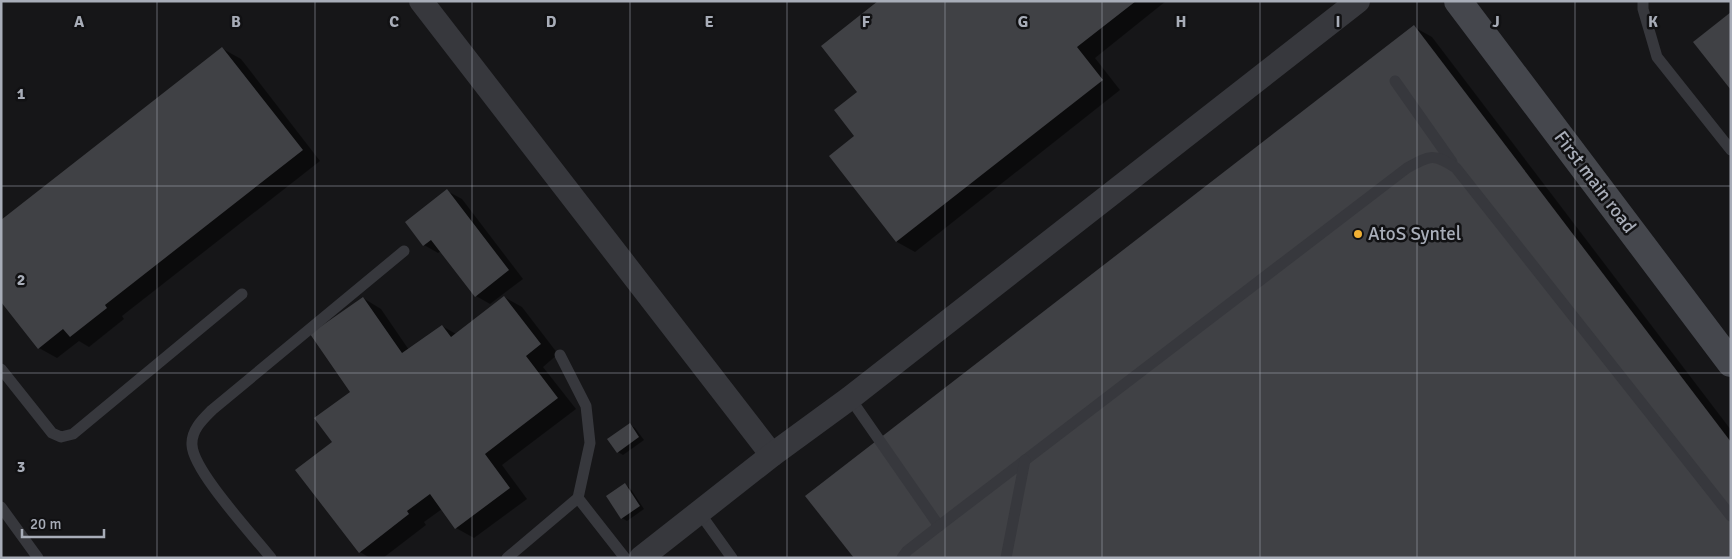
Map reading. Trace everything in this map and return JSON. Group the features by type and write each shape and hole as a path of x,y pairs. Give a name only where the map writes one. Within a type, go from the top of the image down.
{"street":[{"path":"421,1 772,455"},
{"path":"641,558 772,455 850,398 1358,1"},
{"name":"First main road","path":"1458,1 1731,363"}],"lane":[{"path":"1643,1 1643,8 1657,57 1731,150"},
{"path":"1396,81 1456,168 1731,516"},
{"path":"902,558 907,551 938,526 1407,168 1428,157 1441,157 1456,168"},
{"path":"270,558 200,470 192,445 197,426 212,410 404,251"},
{"path":"1,369 52,433 61,437 73,434 242,294"},
{"path":"507,558 578,498 590,443 586,406 560,355"},
{"path":"850,398 938,526"},
{"path":"1006,558 1025,460"},
{"path":"578,498 625,558"},
{"path":"1,507 38,558"},
{"path":"699,512 732,558"}],"building":[{"path":"878,1 1136,1 1077,47 1103,80 896,242 829,156 854,136 834,110 857,92 821,46"},
{"path":"1731,12 1731,90 1693,42"},
{"name":"AtoS Syntel","path":"1414,25 1731,442 1731,558 854,558 805,496"},
{"path":"222,47 303,150 105,305 107,308 70,337 63,329 38,349 1,302 1,220"},
{"path":"447,189 509,270 475,297 431,240 423,246 405,222"},
{"path":"504,296 541,344 526,356 558,398 485,454 510,488 455,529 430,494 407,511 409,514 359,553 295,470 332,442 314,418 350,392 310,334 363,297 402,353 442,325 451,337"},
{"path":"630,423 639,437 617,453 607,439"},
{"path":"625,483 640,506 621,519 606,496"}],"place":[{"name":"AtoS Syntel","path":"1358,234"}]}
